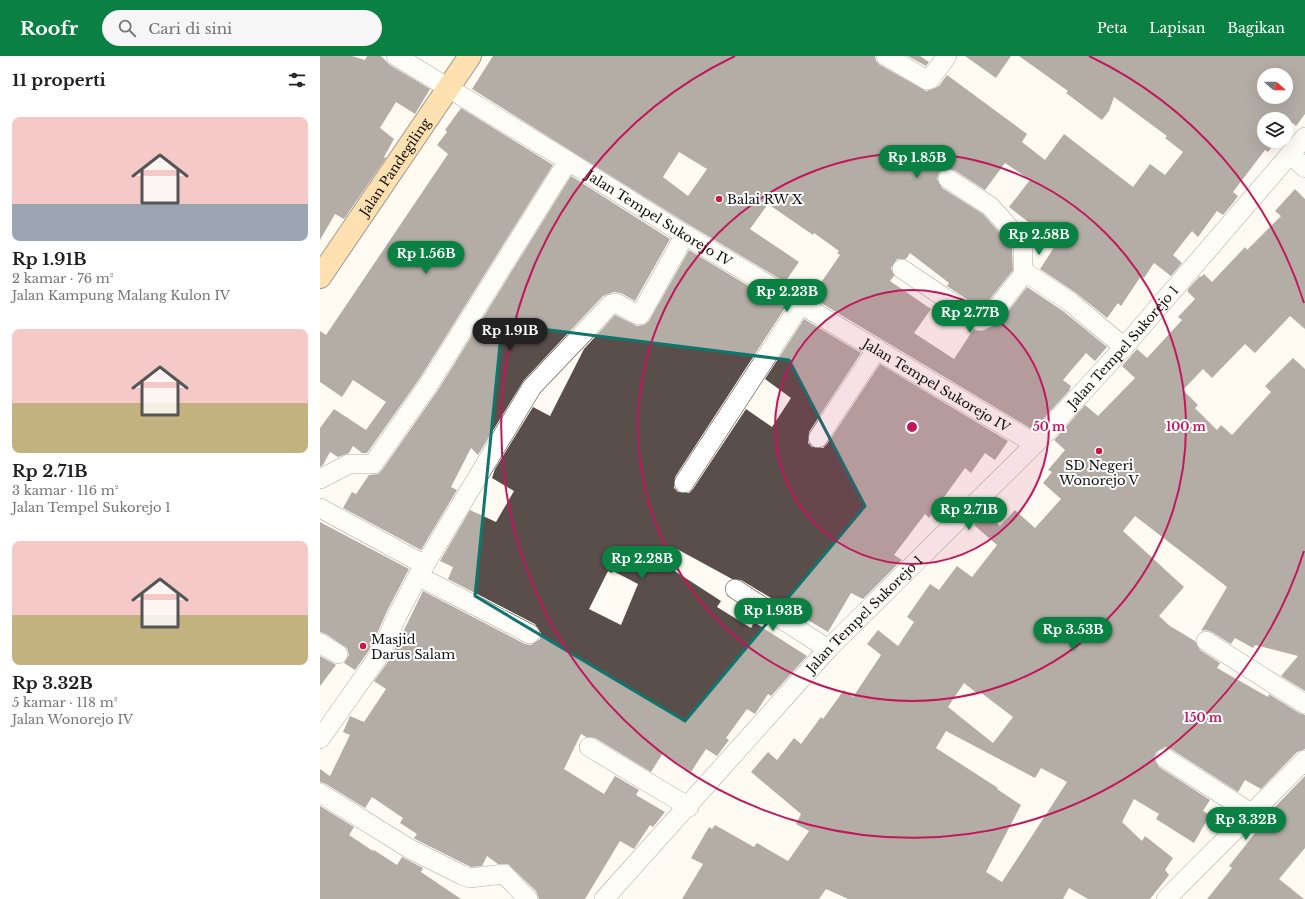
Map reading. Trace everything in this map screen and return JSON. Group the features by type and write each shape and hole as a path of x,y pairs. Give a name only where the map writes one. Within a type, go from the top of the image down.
{"main road":[{"name":"Jalan Pandegiling","path":"320,278 470,56"}],"street":[{"name":"Jalan Tempel Sukorejo IV","path":"396,56 449,87 685,235 1035,444"},
{"path":"886,56 926,80 930,79 947,56"},
{"name":"Jalan Tempel Sukorejo 1","path":"604,899 689,807 828,649 1035,444 1124,347 1305,137"},
{"path":"1290,154 1305,168"},
{"path":"320,479 330,472 349,464 374,464 429,384 568,161"},
{"path":"948,179 990,206 1023,243 1023,267 1025,272 1070,302 1124,347"},
{"path":"320,739 380,654 398,614 421,571 532,387 613,302 640,315 685,235"},
{"path":"902,269 979,321 990,317 1025,272"},
{"path":"684,483 801,304"},
{"path":"818,438 877,349"},
{"path":"320,508 421,571 530,634"},
{"path":"735,589 828,649"},
{"path":"1206,641 1305,704"},
{"path":"320,643 338,654"},
{"path":"589,747 689,807"},
{"path":"1165,758 1251,813"},
{"path":"1166,899 1305,760"},
{"path":"320,793 410,849 462,875 470,878 504,874 528,899"}],"highlighted area":[{"path":"502,324 789,360 865,506 685,721 475,596"}],"building":[{"path":"320,56 352,56 365,60 367,56 381,56 390,65 430,89 415,114 396,102 380,128 394,139 384,157 386,158 344,219 335,214 320,240"},
{"path":"493,56 875,56 876,61 880,65 926,91 939,86 947,75 1027,134 1022,142 1045,160 1064,134 1133,187 1150,164 1165,175 1183,152 1165,138 1167,136 1114,97 1109,111 1102,120 1066,93 1068,91 1019,56 1305,56 1305,114 1296,126 1293,124 1293,112 1257,112 1257,148 1271,148 1268,152 1265,150 1233,192 1238,196 1233,203 1223,215 1217,211 1198,237 1192,231 1173,255 1182,263 1171,276 1154,263 1144,278 1141,276 1121,306 1118,303 1107,318 1076,293 1040,269 1055,246 1048,240 1049,238 1009,207 1030,180 1005,163 985,190 954,170 943,169 939,173 937,179 942,188 983,214 1012,247 1013,270 981,309 947,286 949,283 910,253 906,259 897,259 891,268 894,276 890,281 931,309 914,333 954,359 973,330 983,331 998,324 1027,287 1063,311 1107,347 1095,361 1086,353 1063,380 1071,386 1069,391 1033,430 811,297 840,255 837,253 839,251 814,233 813,235 768,204 750,229 799,262 785,282 691,226 472,89","holes":["679,152 707,169 688,196 663,177"]},
{"path":"908,56 920,56 929,62 926,66"},
{"path":"965,56 1011,56 996,78"},
{"path":"461,108 553,165 420,378 367,453 362,453 353,446 349,453 338,457 330,452 323,465 320,467 320,428 334,409 366,430 386,402 353,380 342,397 320,382 320,331 326,335 448,154 437,145 447,132 445,130"},
{"path":"571,176 670,239 635,301 621,293 614,292 603,296 524,380 478,455 471,448 451,487 457,490 421,550 343,508 352,492 356,494 369,475 378,474 382,470 438,390"},
{"path":"1295,189 1305,199 1305,329 1290,316 1255,353 1245,344 1212,378 1203,369 1183,390 1198,405 1195,408 1217,430 1221,425 1232,435 1271,392 1265,386 1293,358 1305,369 1305,691 1281,676 1298,656 1255,645 1253,648 1235,638 1231,644 1212,632 1206,630 1201,631 1227,587 1135,516 1123,531 1184,587 1159,616 1170,626 1195,641 1200,650 1220,663 1217,668 1268,697 1269,694 1299,713 1305,715 1305,749 1297,752 1261,789 1245,780 1238,792 1171,749 1165,747 1156,752 1154,758 1159,767 1210,800 1203,811 1210,815 1194,843 1156,819 1159,814 1134,799 1122,822 1142,841 1145,836 1173,858 1165,870 1169,875 1150,899 1088,899 1069,888 1063,899 848,899 826,889 819,899 682,899 703,864 691,858 709,827 712,829 715,825 754,847 757,843 788,861 809,831 796,824 801,814 751,772 768,752 777,760 794,738 801,744 821,717 823,719 844,690 853,697 881,655 867,644 878,630 898,646 914,622 907,617 930,584 939,590 957,566 972,577 997,545 974,525 985,513 1000,526 1015,510 1035,528 1061,499 1043,483 1052,472 1048,470 1065,450 1054,440 1085,405 1098,416 1135,378 1122,366 1137,349 1147,358 1182,320 1178,317 1195,299 1188,292 1188,289 1200,276 1201,277 1204,274 1212,282 1245,247 1247,250 1281,216 1275,211","holes":["964,683 978,694 980,692 1013,717 993,743 948,707","946,731 1035,778 1041,768 1067,782 1002,882 986,872 1021,805 997,789 998,788 936,748"]},
{"path":"689,250 785,308 675,477 674,488 678,492 689,493 693,489 746,409 772,427 791,398 765,379 804,319 861,353 809,432 808,443 812,447 823,448 827,444 880,364 1008,441 995,460 985,453 971,473 965,468 929,518 925,514 894,555 902,560 863,599 851,593 828,632 741,580 732,579 677,549 667,566 721,601 717,607 751,628 754,622 807,656 771,696 768,694 755,714 747,709 726,738 729,740 717,756 706,749 691,772 663,753 651,772 595,738 586,737 581,734 564,769 604,794 615,776 639,790 636,795 665,812 653,827 650,825 634,849 620,841 585,899 539,899 536,891 508,864 498,864 487,856 482,866 471,867 415,839 414,838 417,834 400,823 403,818 372,797 365,808 326,784 320,782 320,769 330,776 350,735 343,732 350,716 364,722 386,689 374,681 390,659 423,591 525,644 531,645 540,639 541,633 535,624 448,579 453,567 440,561 470,510 496,522 514,491 492,478 495,469 533,407 550,416 584,349 615,315 637,326 644,325 649,321","holes":["608,571 612,573 613,571 638,584 621,625 589,609"]},
{"path":"320,522 409,569 388,609 370,649 355,670 344,663 349,655 347,648 326,634 320,632"},
{"path":"320,656 336,665 320,686"},
{"path":"1305,776 1305,848 1279,879 1304,899 1207,899 1232,868 1229,866 1267,818 1265,817"},
{"path":"320,806 354,827 349,835 373,851 374,850 397,865 402,857 423,868 421,872 461,899 320,899"}],"place":[{"name":"Balai RW X","path":"719,199"},
{"name":"SD Negeri Wonorejo V","path":"1099,451"},
{"name":"Masjid Darus Salam","path":"363,646"}]}
